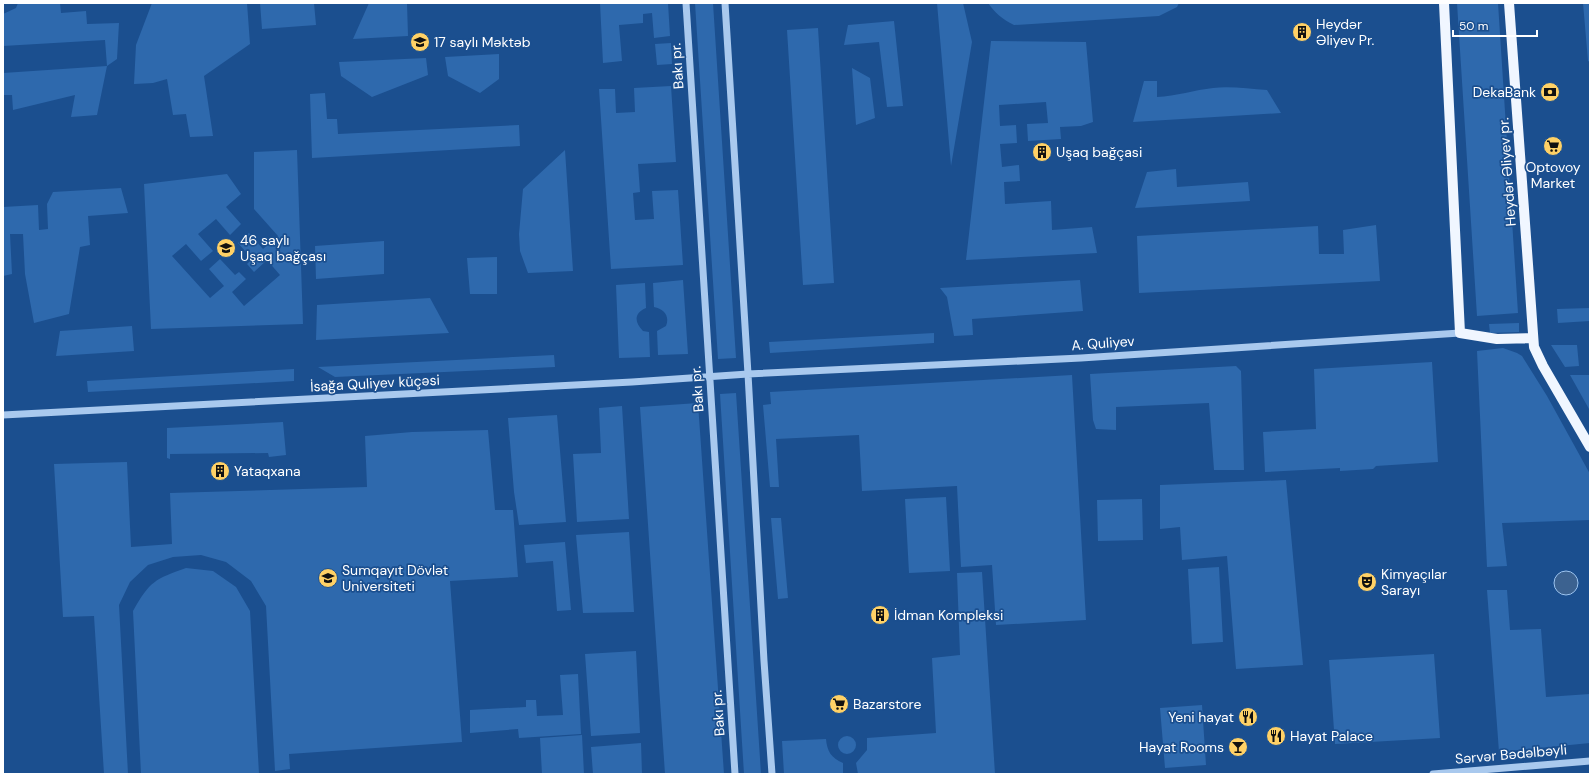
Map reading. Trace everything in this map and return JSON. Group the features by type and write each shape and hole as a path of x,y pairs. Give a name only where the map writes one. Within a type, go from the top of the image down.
{"main road":[{"path":"1444,3 1460,333 1497,338 1533,338"},
{"name":"Heydər Əliyev pr.","path":"1510,3 1534,347 1580,430"},
{"path":"1580,430 1590,441"},
{"path":"1580,430 1590,447"}],"street":[{"name":"Bakı pr.","path":"686,3 735,774"},
{"path":"725,3 772,774"},
{"name":"A. Quliyev","path":"748,374 1066,358 1460,333"},
{"name":"İsağa Quliyev küçəsi","path":"3,415 478,391 748,374"},
{"name":"Sərvər Bədəlbəyli","path":"1433,774 1490,772 1590,761"}],"shaded area":[{"path":"18,3 60,3 61,13 86,11 87,24 119,23 117,59 107,66 105,40 3,46 3,14 16,8"},
{"path":"152,3 247,3 250,44 204,76 213,136 190,137 186,114 173,115 167,79 153,83 134,84 136,45"},
{"path":"260,3 314,3 316,25 262,29"},
{"path":"369,3 407,3 408,36 353,39"},
{"path":"600,3 668,3 670,36 654,38 652,13 643,14 643,23 619,25 622,61 603,63"},
{"path":"695,3 713,3 736,358 718,359"},
{"path":"937,3 963,3 972,42 951,166"},
{"path":"988,3 1179,3 1177,7 1159,16 1014,25 999,16"},
{"path":"1457,3 1498,3 1518,313 1477,316"},
{"path":"1583,3 1590,3 1590,62 1588,61"},
{"path":"894,21 903,106 887,107 879,42 844,45 848,25"},
{"path":"818,28 834,283 803,285 787,30"},
{"path":"991,41 1086,42 1093,122 1081,126 1060,127 1061,139 1028,141 1027,124 1048,123 1046,102 999,105 1000,126 1016,125 1017,143 1000,144 1002,167 1019,165 1020,181 1004,182 1005,204 1051,201 1052,230 1092,227 1097,253 966,260"},
{"path":"671,43 672,64 657,65 655,44"},
{"path":"499,54 499,79 480,93 448,76 445,57"},
{"path":"426,58 428,75 372,97 341,76 339,62"},
{"path":"107,66 97,115 71,117 75,95 13,110 12,95 3,95 3,73"},
{"path":"852,68 870,78 875,118 856,125"},
{"path":"1144,81 1157,81 1157,97 1220,87 1267,90 1281,113 1133,122"},
{"path":"671,86 676,162 638,164 640,192 633,193 635,220 654,219 652,191 678,190 683,265 611,269 599,89 615,89 616,113 635,112 634,88"},
{"path":"325,93 327,119 337,119 338,134 519,125 520,146 312,158 310,94"},
{"path":"297,150 303,324 151,329 144,184 227,174 241,194 226,207 241,224 230,235 216,219 198,234 213,251 201,261 186,244 172,256 210,298 224,286 209,269 220,259 235,275 239,272 246,279 232,292 244,306 280,275 267,260 254,272 247,264 252,259 238,243 249,233 263,249 278,236 254,209 254,152"},
{"path":"565,150 573,271 528,273 520,251 519,234 523,189"},
{"path":"1176,169 1177,187 1248,182 1250,201 1135,208 1147,172"},
{"path":"121,188 128,213 88,216 90,245 80,247 69,314 34,323 25,274 23,234 10,234 12,274 3,276 3,207 38,205 39,230 48,229 47,204 53,192"},
{"path":"1376,225 1380,281 1139,293 1137,236 1318,226 1319,254 1344,254 1343,230"},
{"path":"384,241 384,274 316,279 315,246"},
{"path":"497,257 497,294 470,294 467,258"},
{"path":"683,280 688,354 658,355 657,331 666,326 667,316 661,309 654,307 653,283"},
{"path":"1080,280 1083,311 972,319 973,335 954,336 947,297 940,288"},
{"path":"645,283 646,308 639,312 637,315 637,321 643,331 649,332 650,357 619,358 616,285"},
{"path":"430,298 449,333 316,340 317,305"},
{"path":"1590,308 1590,321 1558,323 1557,309"},
{"path":"1519,323 1519,332 1490,333 1489,324"},
{"path":"132,326 134,351 56,356 60,331"},
{"path":"934,333 934,343 770,353 769,342"},
{"path":"1551,345 1577,345 1579,366 1565,367"},
{"path":"1503,348 1522,356 1547,396 1590,474 1590,520 1502,523 1507,566 1487,567 1477,351"},
{"path":"554,355 555,367 335,377 318,367"},
{"path":"1432,362 1438,462 1376,466 1373,469 1340,471 1340,468 1265,472 1263,432 1316,429 1314,369"},
{"path":"1236,366 1241,371 1244,470 1214,470 1209,403 1116,407 1116,430 1096,429 1093,420 1090,374"},
{"path":"294,369 294,381 88,392 87,381"},
{"path":"1072,375 1086,620 996,625 992,565 961,567 957,486 862,491 859,435 776,439 779,487 770,487 763,405 771,404 770,392"},
{"path":"1570,375 1590,375 1590,411 1589,409"},
{"path":"736,393 761,774 744,774 720,394"},
{"path":"698,403 724,774 665,774 640,407"},
{"path":"622,406 629,519 577,522 573,454 601,453 599,408"},
{"path":"557,415 566,522 519,525 514,492 508,418"},
{"path":"283,422 286,455 269,457 268,453 170,454 170,459 167,458 167,428"},
{"path":"488,430 495,510 513,510 518,577 450,581 462,742 289,754 290,769 275,771 266,606 251,581 226,562 201,555 173,557 148,565 130,582 119,605 128,774 104,774 94,616 63,617 54,464 127,462 131,547 172,544 170,493 367,487 365,436 412,432"},
{"path":"1286,480 1303,665 1236,669 1227,556 1182,560 1180,527 1160,529 1160,485"},
{"path":"946,497 950,571 909,573 905,499"},
{"path":"1142,499 1143,540 1098,541 1097,500"},
{"path":"771,518 781,518 788,598 778,599"},
{"path":"629,532 634,612 583,613 576,535"},
{"path":"565,542 571,610 557,611 553,561 526,563 524,545"},
{"path":"1219,567 1223,642 1192,644 1188,569"},
{"path":"186,568 213,571 236,587 250,611 259,774 141,774 133,611 144,593 154,582 167,575"},
{"path":"1566,571 1571,572 1577,578 1577,588 1571,594 1566,595 1561,594 1555,588 1554,583 1555,578 1561,572"},
{"path":"982,572 995,774 858,774 856,763 867,750 867,738 936,733 932,658 960,655 957,573"},
{"path":"1487,590 1507,590 1510,630 1541,629 1546,697 1590,694 1590,743 1499,752"},
{"path":"636,651 640,733 591,736 585,654"},
{"path":"1434,654 1440,738 1335,744 1329,660"},
{"path":"578,674 581,734 519,738 518,729 470,733 470,710 526,707 526,700 536,700 537,716 563,715 560,675"},
{"path":"1202,705 1206,765 1165,768 1160,708"},
{"path":"582,735 584,774 542,774 540,738"},
{"path":"847,736 853,739 856,745 853,751 847,754 841,751 838,745 841,739"},
{"path":"826,739 830,754 835,759 843,763 843,774 784,774 782,741"},
{"path":"641,743 642,774 593,774 591,747"}],"place":[{"name":"Heydər Əliyev Pr.","path":"1302,32"},
{"name":"17 saylı Məktəb","path":"420,42"},
{"name":"DekaBank","path":"1550,92"},
{"name":"Optovoy Market","path":"1553,146"},
{"name":"Uşaq bağçasi","path":"1042,152"},
{"name":"46 saylı Uşaq bağçası","path":"226,248"},
{"name":"Yataqxana","path":"220,471"},
{"name":"Sumqayıt Dövlət Universiteti","path":"328,578"},
{"name":"Kimyaçılar Sarayı","path":"1367,582"},
{"name":"İdman Kompleksi","path":"880,615"},
{"name":"Bazarstore","path":"839,704"},
{"name":"Yeni hayat","path":"1248,717"},
{"name":"Hayat Palace","path":"1276,736"},
{"name":"Hayat Rooms","path":"1238,747"}]}
